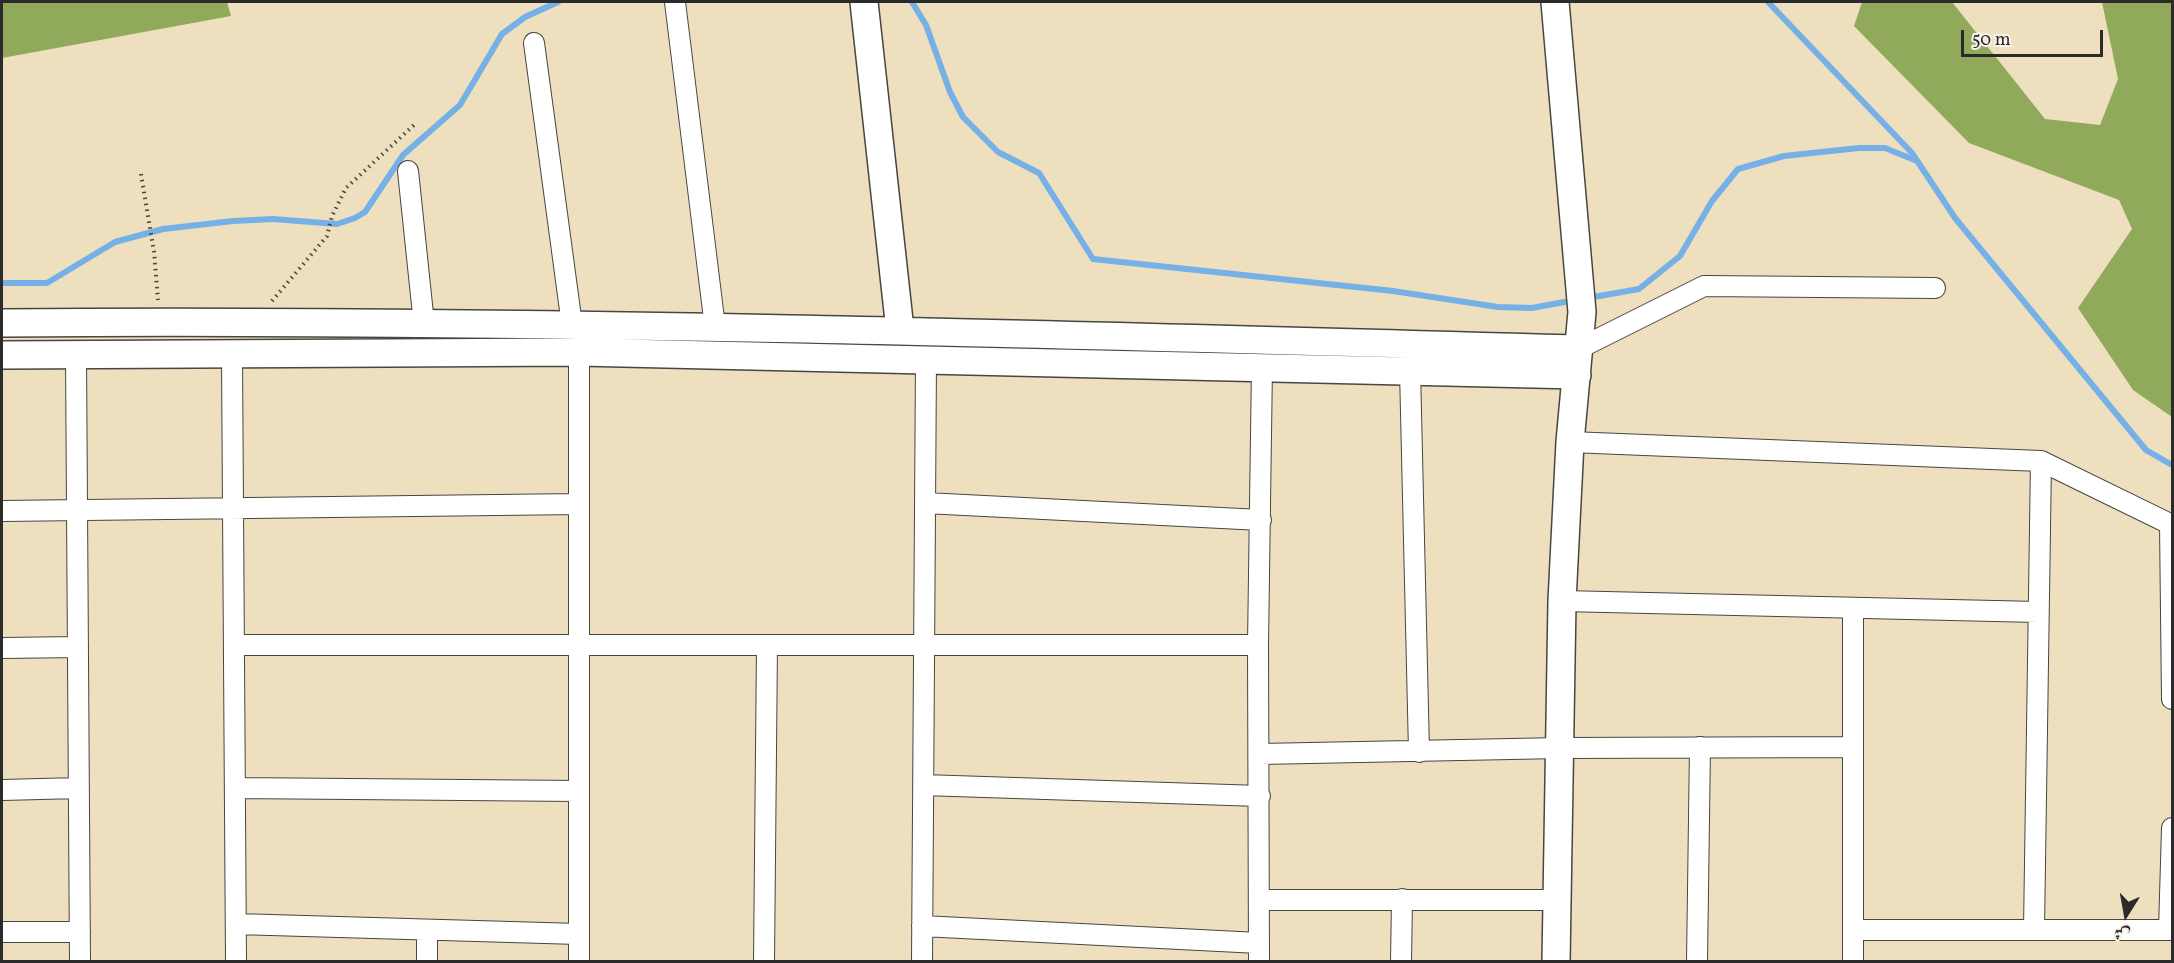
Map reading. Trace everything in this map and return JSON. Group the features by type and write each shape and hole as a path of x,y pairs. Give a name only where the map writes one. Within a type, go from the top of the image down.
{"main road":[{"path":"864,2 900,330"},
{"path":"1555,2 1581,300 1570,442 1562,602 1556,962"},
{"path":"2,323 470,324 900,330 1426,362"},
{"path":"470,324 471,352"},
{"path":"2,355 232,356 579,352 1262,366 1426,362 1578,362"}],"street":[{"path":"675,2 715,327"},
{"path":"534,43 572,326"},
{"path":"408,171 424,324"},
{"path":"1578,362 1704,286 1935,288"},
{"path":"579,352 579,962"},
{"path":"76,355 80,962"},
{"path":"232,356 236,962"},
{"path":"922,962 926,359"},
{"path":"1419,752 1426,362"},
{"path":"922,926 1259,952 1258,645 1262,366"},
{"path":"1570,442 2041,461 2170,524 2172,699"},
{"path":"2034,930 2041,461"},
{"path":"925,503 1261,520"},
{"path":"2,511 579,504"},
{"path":"1562,602 2038,612"},
{"path":"1853,608 1853,962"},
{"path":"234,645 1258,645"},
{"path":"764,962 766,645"},
{"path":"2,648 78,647"},
{"path":"1697,962 1700,747"},
{"path":"1260,754 1561,748 1853,747"},
{"path":"923,785 1260,796"},
{"path":"2,790 79,788"},
{"path":"235,788 579,791"},
{"path":"1853,930 2171,930 2172,828"},
{"path":"1259,900 1402,898 1557,900"},
{"path":"1401,962 1402,898"},
{"path":"236,924 579,934"},
{"path":"427,930 427,962"},
{"path":"2,932 80,932"}],"path":[{"path":"255,323 327,236 332,216 346,188 358,174 415,124"},
{"path":"141,174 160,322"}],"green space":[{"path":"2,2 227,2 231,16 2,58"},
{"path":"1862,2 1952,2 2045,119 2100,125 2118,79 2102,2 2172,2 2172,417 2133,390 2078,308 2132,229 2119,200 1969,143 1854,26"}],"waterway":[{"path":"2,283 47,283 115,242 163,229 273,219 337,224 355,218 365,212 403,155 460,105 502,34 525,17 558,2"},
{"path":"912,2 926,25 950,92 963,117 998,152 1039,173 1093,259 1393,291 1498,307 1532,308 1575,300"},
{"path":"1768,2 1912,153 1955,218 2146,450 2172,465"},
{"path":"1588,298 1639,289 1680,256 1712,201 1738,169 1784,156 1859,148 1885,148 1917,161"}]}
